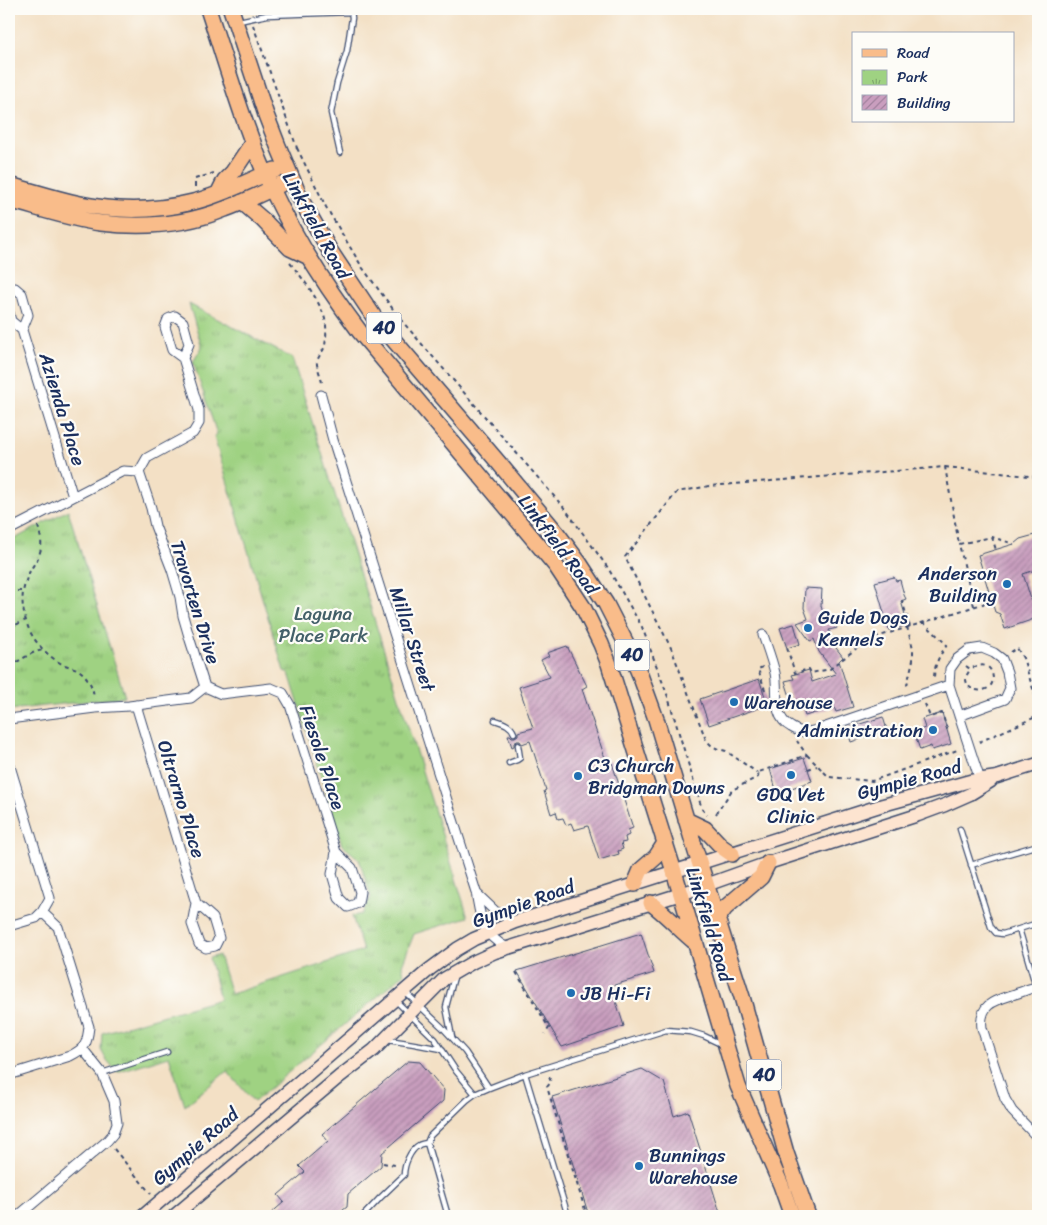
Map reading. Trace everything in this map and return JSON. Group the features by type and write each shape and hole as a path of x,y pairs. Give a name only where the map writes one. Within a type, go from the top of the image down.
{"main road":[{"name":"Linkfield Road","path":"208,9 253,142 272,188 307,256 334,298 360,332 545,552 574,594 592,626 610,664 744,1101 781,1184 792,1216"},
{"name":"Linkfield Road","path":"239,16 266,115 289,172 314,225 330,251 374,317 544,518 580,564 616,621 640,675 656,719 742,997 786,1153 808,1216"},
{"path":"218,194 225,180 233,172 253,142"},
{"path":"9,185 72,202 105,208 154,209 193,202 266,174 289,172"},
{"path":"9,200 101,223 165,224 224,210 272,188 289,172"},
{"name":"40","path":"242,202 290,248 307,256"},
{"name":"Gympie Road","path":"143,1216 399,995 457,949 488,932 884,805 970,781 997,777 1038,764"},
{"name":"Gympie Road","path":"174,1216 384,1040 436,987 454,973 483,957 681,894 768,863 945,805 970,794 997,777"},
{"path":"686,820 705,830 732,854"},
{"path":"635,884 641,870 656,857 665,842"},
{"path":"717,918 725,908 761,877 768,863"},
{"path":"651,903 666,915 678,929 695,942"}],"street":[{"name":"Azienda Place","path":"9,290 14,288 22,294 28,315 22,330"},
{"name":"Azienda Place","path":"9,313 11,321 22,330 73,497"},
{"path":"9,530 123,471 139,472 147,458 193,433 199,423 199,410 183,358"},
{"name":"Millar Street","path":"322,395 336,450 476,892 481,920 496,942 507,948"},
{"name":"Travorten Drive","path":"9,719 191,698 205,687 183,616 180,597 172,570 155,526 139,472"},
{"path":"763,635 777,682 777,706 781,717 788,726 806,733 948,685"},
{"path":"959,716 1005,699 1010,688 1007,672 1002,659 994,653 982,648 969,650 957,659 950,669 948,685 980,780"},
{"name":"Fiesole Place","path":"205,687 220,694 271,688 283,693 290,705 336,852 352,868 360,892 358,903 348,907 339,898 332,874 336,852"},
{"name":"Oltrarno Place","path":"136,705 196,903 192,924 199,944 206,948 215,946 219,938 212,918 196,903"},
{"path":"9,763 50,898 36,918 9,926"},
{"name":"Millar Street","path":"476,892 495,911 515,922"},
{"path":"9,1075 70,1056 82,1048 88,1041 89,1027 58,927 42,912"},
{"path":"1037,987 991,1002 984,1010 981,1023 1005,1099 1012,1110 1038,1138"},
{"path":"18,1216 113,1134 117,1123 114,1101 102,1072 82,1048"}],"lane":[{"path":"239,16 351,10 347,51 331,113 340,153"},
{"path":"495,720 505,723 512,728 514,733"},
{"path":"509,763 520,758 518,745"},
{"path":"960,829 991,927 996,934 1003,934 1038,923"},
{"path":"971,865 1038,845"},
{"path":"1019,929 1037,987"},
{"path":"453,1039 446,1007 454,973"},
{"path":"399,995 414,1009 442,1027 465,1052 489,1088"},
{"path":"399,995 414,1009 456,1071 475,1094"},
{"path":"448,1216 427,1143 430,1136 475,1094 525,1074 666,1030 691,1032 726,1047"},
{"path":"384,1040 442,1049"},
{"path":"102,1072 167,1052"},
{"path":"525,1074 568,1216"},
{"path":"363,1216 404,1175 404,1169 411,1151 419,1145 427,1143"}],"path":[{"path":"239,16 297,148 293,150"},
{"path":"193,202 196,179 218,170"},
{"path":"286,259 298,273 323,312 326,325 325,348 316,365 322,380 322,395"},
{"path":"945,467 974,606"},
{"path":"759,774 726,751 712,746 706,740 671,648 625,557 677,492 709,486 945,467 1038,477"},
{"path":"34,517 39,526 42,542 40,554 26,579 22,591 27,626 35,639 50,656 85,675 94,692 95,708"},
{"path":"960,544 992,536 1014,544"},
{"path":"992,536 996,550"},
{"path":"9,591 22,591"},
{"path":"902,600 913,648 913,660 907,685 910,695 917,692 924,699 930,717 942,713 948,732"},
{"path":"787,648 794,673 809,669 811,673 830,669 868,640 992,601"},
{"path":"9,628 26,620"},
{"path":"923,622 947,645 934,667 933,678 935,686"},
{"path":"1013,651 1017,648 1023,658 1038,704"},
{"path":"9,665 17,663 35,651 44,650"},
{"path":"957,659 970,669"},
{"path":"767,695 758,668 772,664"},
{"path":"977,665 984,665 990,669 993,675 989,688 983,691 975,690 968,685 966,677 970,669 977,665"},
{"path":"794,737 807,755 829,777 872,781 969,746 1038,716"},
{"path":"716,814 732,790 758,777 759,772 807,755"},
{"path":"808,769 818,766"},
{"path":"516,972 549,1028 544,1034"},
{"path":"549,1077 551,1082 547,1087 587,1216"},
{"path":"107,1141 151,1194"},
{"path":"383,1163 395,1165"}],"green space":[{"name":"Laguna Place Park","path":"189,304 292,358 468,917 414,934 402,965 404,974 254,1102 227,1071 185,1106 169,1056 117,1072 101,1050 102,1033 220,999 209,958 219,955 231,994 363,951 352,916 362,914 371,897 359,859 342,845 289,673 284,671 214,437 217,434 193,362 202,347"},
{"path":"68,510 125,697 9,710 9,542"}],"building":[{"name":"Anderson Building","path":"1038,534 1038,569 1023,574 1037,618 1005,629 1000,614 995,612 978,555 1014,544 1020,539"},
{"path":"894,577 896,581 900,580 906,599 901,601 908,625 889,630 875,582"},
{"path":"805,588 822,589 821,606 825,619 833,616 837,628 829,630 833,644 843,657 839,661 853,707 836,712 834,707 805,716 801,703 793,706 785,681 794,679 792,675 809,670 812,682 836,674 819,652 814,639 810,641 797,623 808,619 804,608"},
{"path":"794,624 800,644 787,648 780,628"},
{"name":"C3 Church Bridgman Downs","path":"567,646 587,686 582,689 606,761 611,760 633,828 628,830 629,835 625,837 626,842 621,843 623,849 618,851 619,854 599,860 588,826 574,830 571,823 566,825 563,818 558,819 556,812 551,814 544,791 546,790 530,741 522,744 520,741 517,741 512,747 508,735 515,737 518,735 518,732 533,728 519,687 550,677 541,660 549,656 547,653"},
{"name":"Warehouse","path":"759,679 768,705 709,725 700,699"},
{"name":"Administration","path":"942,713 951,744 932,750 931,746 920,750 914,732 925,728 922,719"},
{"path":"883,717 887,730 851,742 847,728"},
{"name":"GDQ Vet Clinic","path":"804,758 812,781 777,793 770,769"},
{"name":"JB Hi-Fi","path":"641,933 654,973 611,986 624,1026 562,1047 517,971"},
{"path":"408,1061 420,1062 444,1090 443,1101 382,1153 381,1166 348,1194 347,1207 335,1216 268,1216 284,1202 278,1195 305,1172 299,1166 328,1141 322,1134"},
{"name":"Bunnings Warehouse","path":"642,1069 664,1082 674,1116 688,1111 721,1216 589,1216 552,1097"}],"place":[{"name":"Anderson Building","path":"1007,584"},
{"name":"Guide Dogs Kennels","path":"808,628"},
{"name":"Warehouse","path":"734,702"},
{"name":"Administration","path":"933,730"},
{"name":"GDQ Vet Clinic","path":"791,775"},
{"name":"C3 Church Bridgman Downs","path":"578,776"},
{"name":"JB Hi-Fi","path":"571,993"},
{"name":"Bunnings Warehouse","path":"639,1166"}]}
